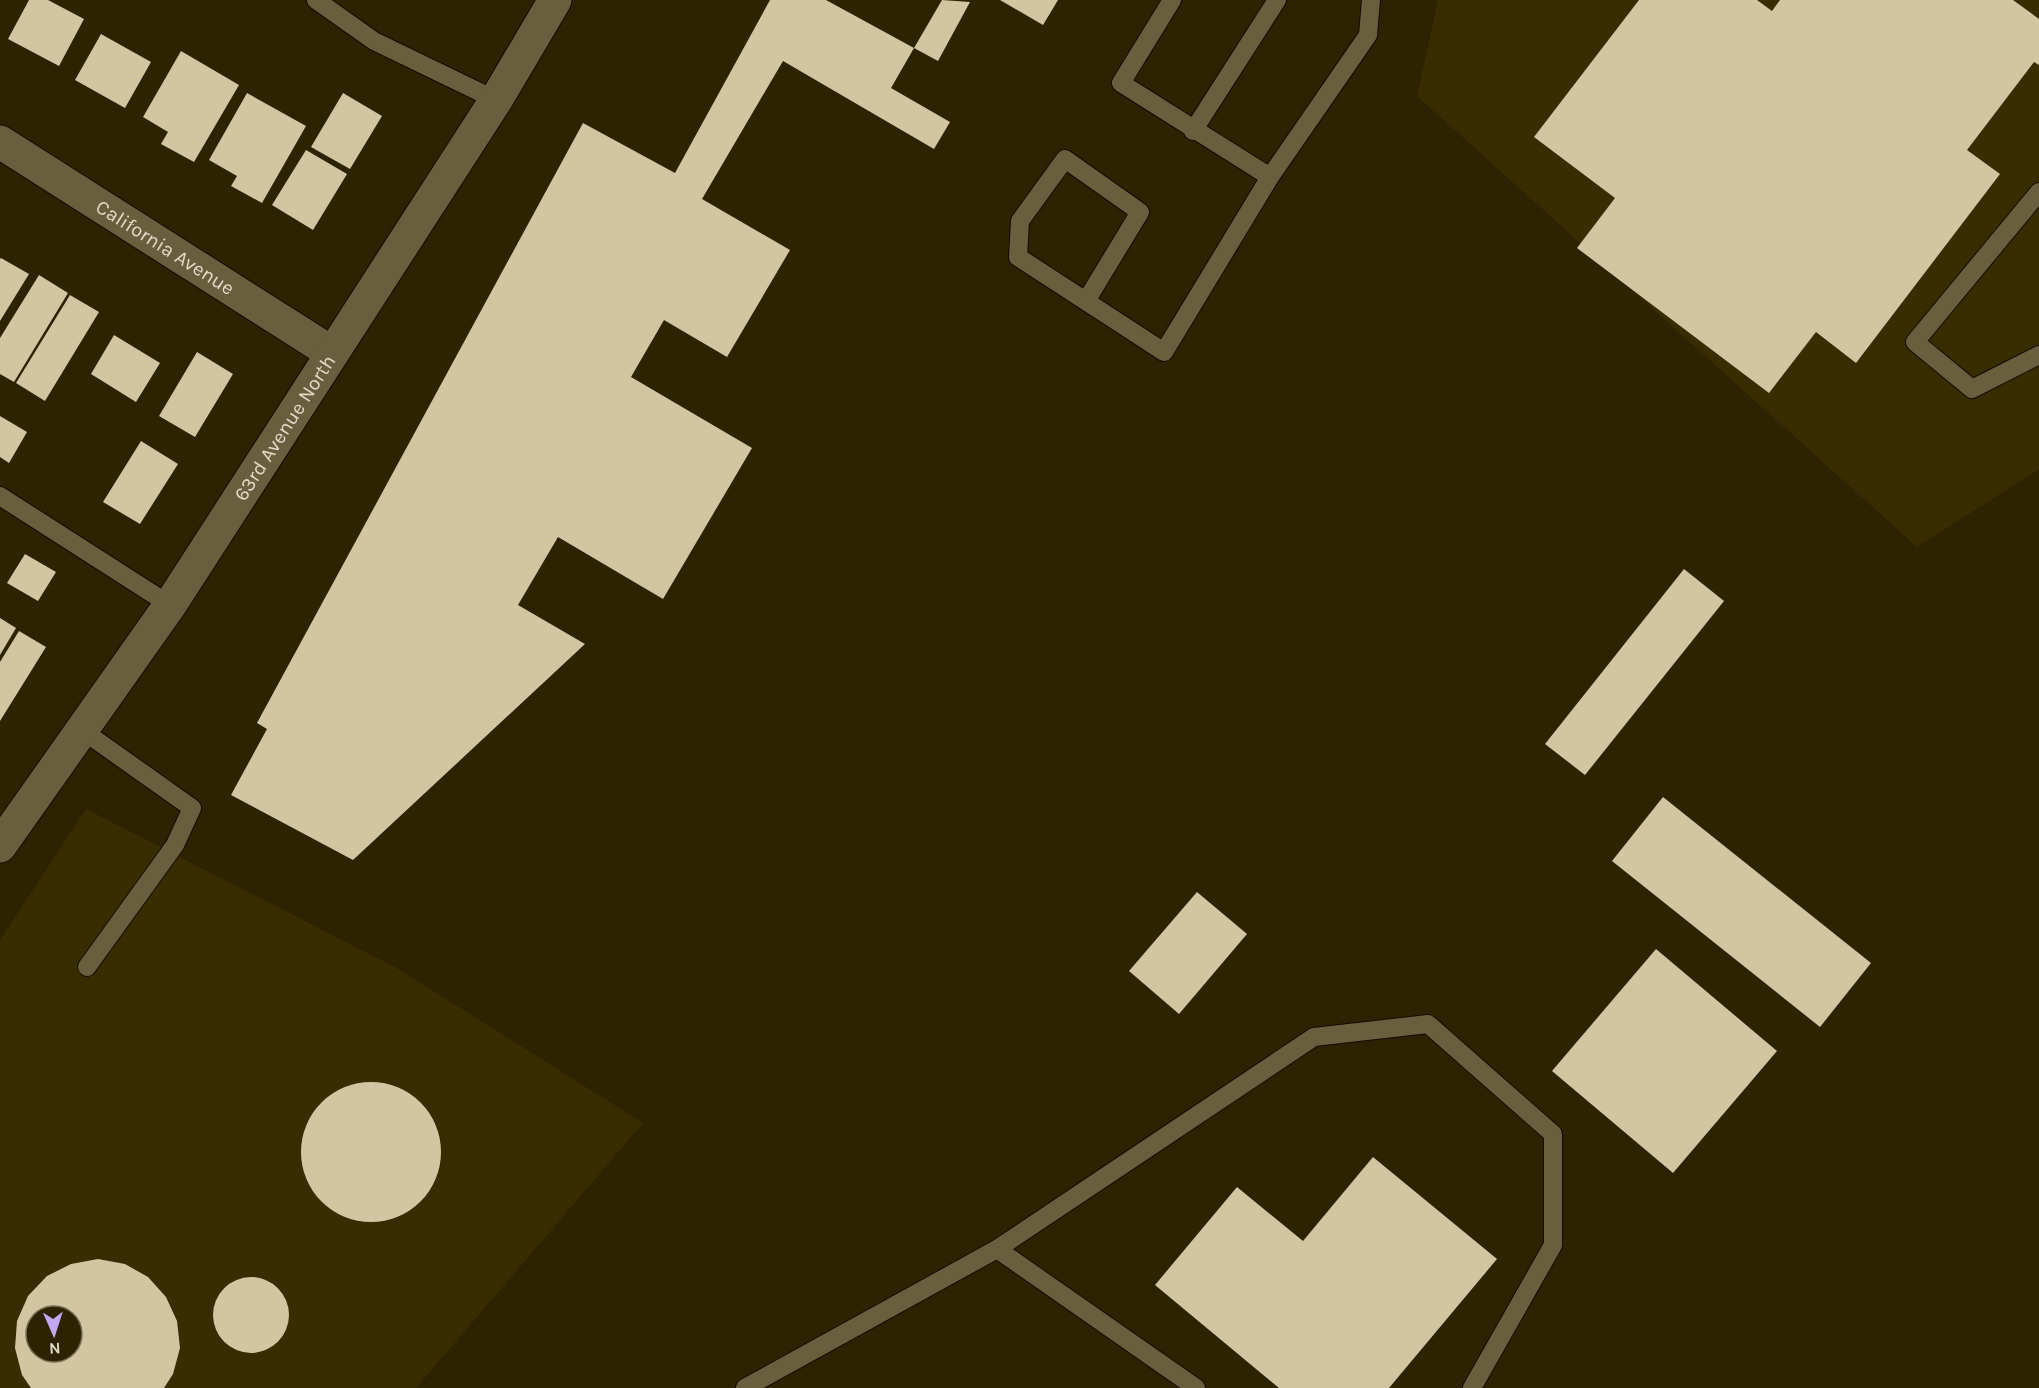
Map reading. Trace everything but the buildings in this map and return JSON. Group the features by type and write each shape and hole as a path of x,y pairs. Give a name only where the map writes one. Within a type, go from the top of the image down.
{"street":[{"name":"63rd Avenue North","path":"0,846 170,605 496,100 555,0"},
{"name":"California Avenue","path":"0,142 332,353"}],"lane":[{"path":"316,0 374,41 496,100"},
{"path":"1173,0 1121,83 1193,131 1270,177"},
{"path":"1193,131 1277,0"},
{"path":"1086,301 1140,212 1065,159 1020,221 1018,257 1164,352 1270,177 1368,35 1371,0"},
{"path":"2039,192 1915,342 1972,389 2039,355"},
{"path":"0,496 170,605"},
{"path":"82,730 192,808 175,845 87,967"},
{"path":"745,1388 997,1249 1314,1037 1428,1024 1553,1134 1553,1245 1472,1388"},
{"path":"997,1249 1196,1388"}],"shaded area":[{"path":"1438,0 2039,0 2039,469 1917,547 1417,96"},
{"path":"86,809 395,967 643,1123 416,1388 0,1388 0,940"}]}
